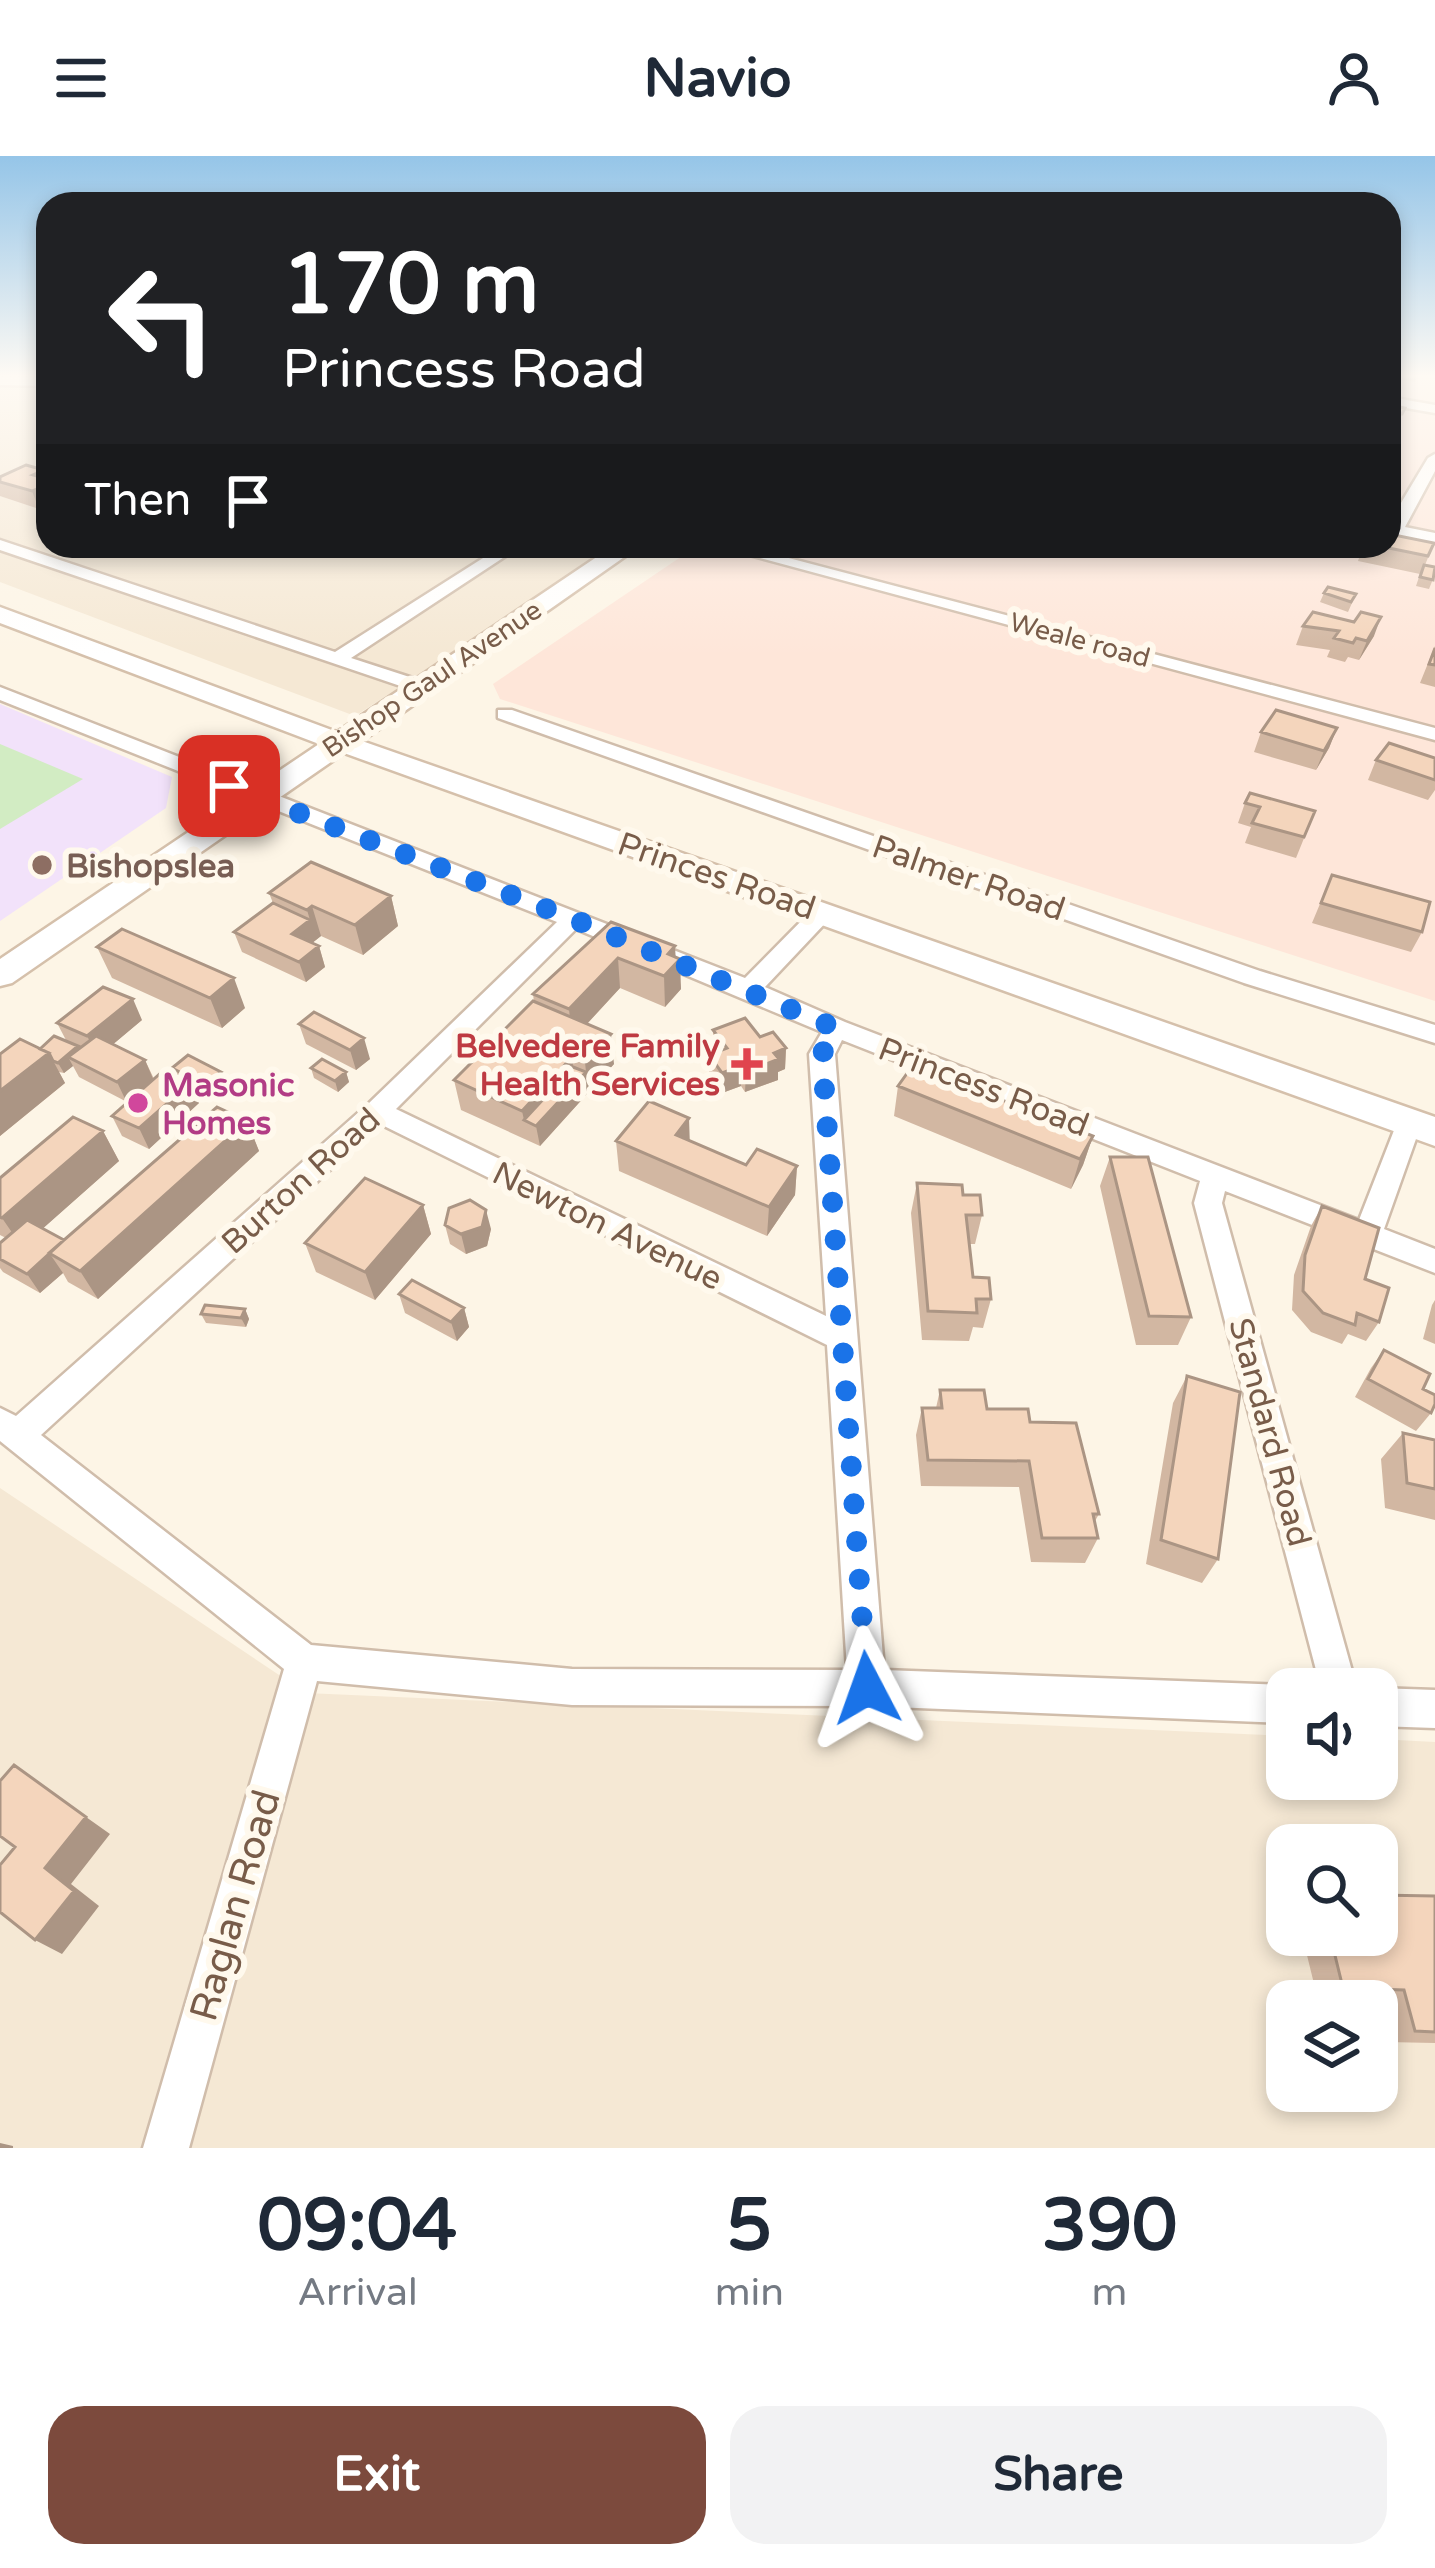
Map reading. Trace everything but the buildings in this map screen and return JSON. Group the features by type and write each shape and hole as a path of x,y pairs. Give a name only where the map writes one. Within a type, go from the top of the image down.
{"main road":[{"name":"Bishop Gaul Avenue","path":"0,975 610,558"},
{"name":"Princes Road","path":"0,614 339,742 1422,1127"}],"street":[{"path":"1401,514 1428,470"},
{"path":"1401,531 1435,538"},
{"path":"0,545 36,557"},
{"path":"39,558 421,687"},
{"name":"Bishop Gaul Avenue","path":"340,657 494,558"},
{"name":"Weale road","path":"769,558 1435,734"},
{"name":"Princess Road","path":"0,693 749,989 836,1028 1435,1261"},
{"name":"Palmer Road","path":"505,714 1252,977 1435,1034"},
{"path":"749,989 823,912"},
{"name":"Burton Road","path":"10,1428 377,1111 573,919"},
{"path":"836,1028 822,1054 867,1688"},
{"name":"Newton Avenue","path":"377,1111 840,1337"},
{"path":"1368,1234 1422,1127"},
{"name":"Standard Road","path":"1215,1176 1208,1203 1334,1668"},
{"path":"10,1428 304,1662 572,1688 867,1688 1266,1703"},
{"name":"Raglan Road","path":"166,2148 304,1662"},
{"path":"1398,1707 1435,1708"}],"shaded area":[{"path":"0,470 36,470 36,558 599,558 355,716 0,582"},
{"path":"1401,470 1435,470 1435,1001 500,699 493,684 679,558 1401,558"},
{"name":"Bishopslea","path":"0,704 172,777 166,808 0,921"},
{"path":"0,1488 306,1693 1266,1735 1266,1800 1398,1800 1398,1740 1435,1742 1435,2148 0,2148"}],"green space":[{"path":"0,744 83,779 0,829"}],"place":[{"name":"Bishopslea","path":"42,865"},
{"name":"Belvedere Family Health Services","path":"747,1064"},
{"name":"Masonic Homes","path":"138,1103"}],"route":[{"path":"229,786 749,989 836,1028 822,1054 867,1688"}]}
